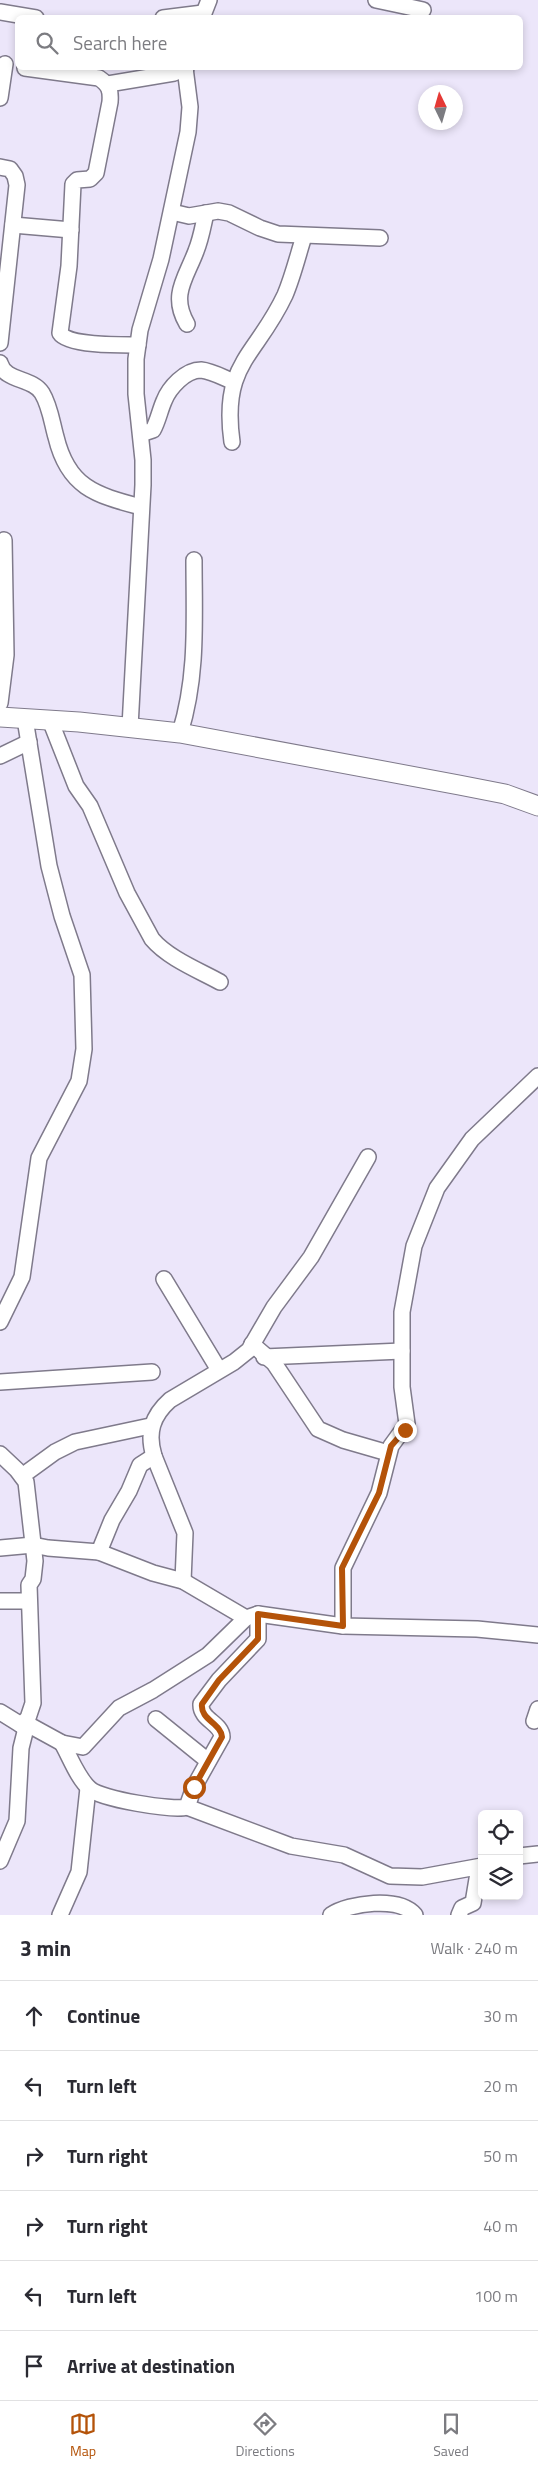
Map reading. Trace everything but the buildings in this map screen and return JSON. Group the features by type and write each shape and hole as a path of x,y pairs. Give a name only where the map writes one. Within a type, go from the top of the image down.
{"street":[{"path":"376,0 423,10"},
{"path":"11,8 28,15"},
{"path":"178,15 204,10"},
{"path":"0,98 7,65"},
{"path":"40,70 99,78 108,84 111,92 96,173 90,179 76,180 73,184 69,266 60,333 66,338 90,343 138,345"},
{"path":"108,84 174,73 181,70"},
{"path":"130,726 143,460 136,394 138,345 172,212 188,132 190,107 185,70"},
{"path":"0,167 10,169 15,176 17,185 0,343"},
{"path":"172,212 189,216 218,211 228,213 269,231 304,236 380,238"},
{"path":"188,324 179,303 180,292 184,276 196,253 206,213"},
{"path":"13,225 71,230"},
{"path":"232,442 229,418 231,392 234,382 250,349 285,294 304,236"},
{"path":"0,363 2,370 13,378 32,384 41,392 47,404 60,456 72,476 110,499 141,507"},
{"path":"141,434 153,430 165,398 172,387 191,373 197,371 209,372 234,382"},
{"path":"0,702 6,655 4,540"},
{"path":"180,733 189,704 193,679 194,560"},
{"path":"0,717 130,726 180,733 505,794 538,806"},
{"path":"0,1322 22,1277 39,1158 79,1081 84,1040 82,975 62,916 49,866 25,719"},
{"path":"50,720 76,786 90,806 127,893 152,939 157,945 183,962 220,982"},
{"path":"0,756 29,742"},
{"path":"343,1626 342,1568 379,1493 388,1453 407,1424 402,1387 402,1312 414,1246 437,1188 472,1139 538,1076"},
{"path":"183,1581 185,1533 151,1447 150,1426 162,1407 170,1400 219,1370 247,1350 274,1307 311,1257 368,1157"},
{"path":"164,1279 219,1370"},
{"path":"247,1350 269,1358 402,1351"},
{"path":"269,1358 318,1429 343,1440 388,1453"},
{"path":"0,1382 152,1372"},
{"path":"22,1476 55,1452 75,1442 150,1426"},
{"path":"0,1454 26,1482 34,1561 32,1579 29,1585 33,1703 24,1726 21,1748 17,1821 0,1861"},
{"path":"99,1552 112,1520 129,1491 140,1466 154,1456"},
{"path":"0,1548 33,1545 99,1552 153,1573 183,1581 252,1616 343,1626 477,1629 538,1635"},
{"path":"0,1601 29,1601"},
{"path":"0,1712 24,1726 35,1728 62,1743 83,1747 119,1708 153,1690 208,1655 252,1616"},
{"path":"187,1807 194,1787 222,1733 203,1714 202,1704 219,1680 258,1639 252,1616"},
{"path":"156,1719 208,1761"},
{"path":"62,1743 88,1788 93,1792 143,1805 187,1807 291,1846 344,1854 390,1876 422,1877 478,1867"},
{"path":"60,1915 79,1872 88,1788"},
{"path":"523,1856 538,1854"},
{"path":"459,1915 462,1908 473,1903 478,1880"},
{"path":"331,1915 361,1904 401,1906 415,1915"}],"route":[{"path":"194,1787 222,1737 220,1730 203,1714 202,1704 219,1680 258,1639 258,1614 343,1626 342,1568 379,1493 391,1446 405,1430"}]}
